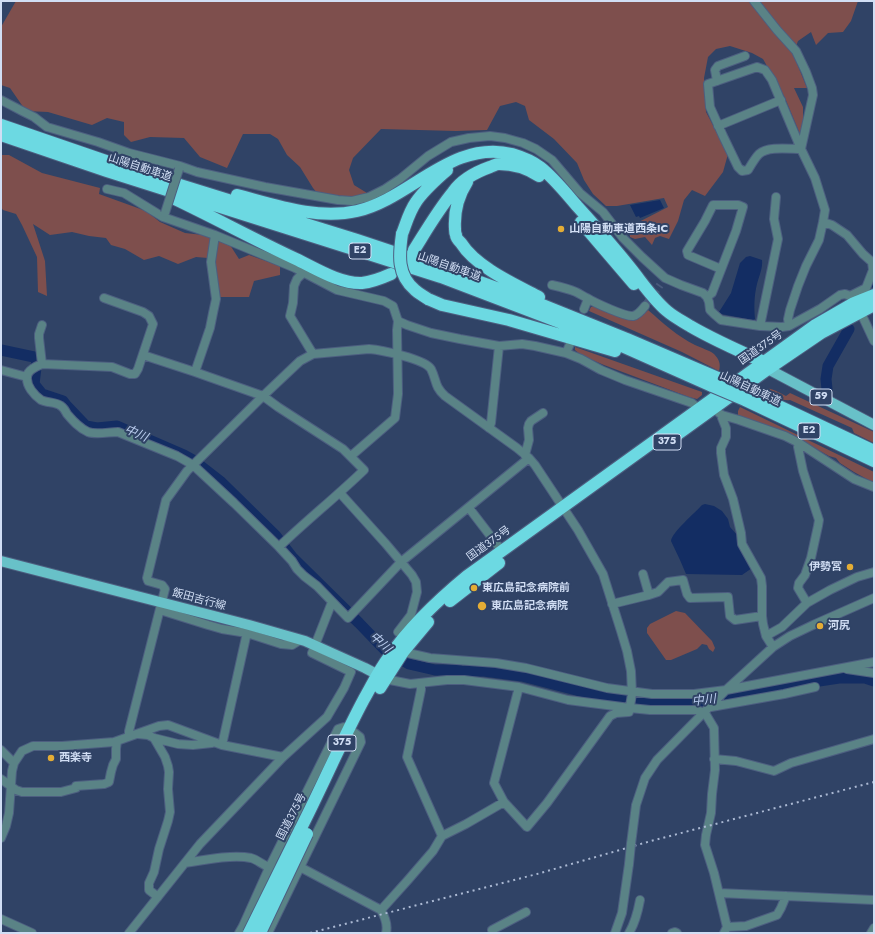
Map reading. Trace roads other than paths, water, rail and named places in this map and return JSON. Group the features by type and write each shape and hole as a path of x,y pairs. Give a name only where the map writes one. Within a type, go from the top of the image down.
{"highway":[{"name":"山陽自動車道","path":"1,126 136,176 441,277 715,382"},
{"name":"山陽自動車道","path":"1,135 393,252 444,269 626,339 715,382 874,451"},
{"path":"136,176 292,209 319,214 337,214 357,211 377,204 397,194 449,163 466,156 482,152 511,154 526,159 539,166 553,179 618,251 657,302 666,310 762,366"},
{"path":"466,156 435,180 415,203 407,220 402,234 399,255 404,275 409,284 415,290 428,299 442,305 509,320 620,352 715,382"},
{"path":"414,250 453,191 463,181 481,170 498,164 514,165 527,169 549,184 653,306 673,323 691,335 762,366"},
{"path":"136,176 333,277 348,282 362,283 377,280 391,274"},
{"path":"471,176 462,190 454,218 456,236 466,250 483,265 502,277 590,324"},
{"name":"国道375号","path":"258,933 352,731 381,677 392,660 430,620 456,595 565,510 699,409 762,366 821,333 855,304 874,295"},
{"name":"国道375号","path":"855,304 874,305"},
{"name":"国道375号","path":"402,649 407,627 467,576 502,551 718,412 762,366"},
{"name":"山陽自動車道","path":"749,397 874,462"},
{"name":"国道375号","path":"244,931 304,832"}],"main road":[{"name":"59","path":"762,366 874,425"},
{"name":"飯田吉行線","path":"1,561 161,607 248,629 300,640 315,645 381,677"}],"street":[{"path":"754,1 796,51 812,88 813,95 801,149"},
{"path":"717,81 715,70 718,66 745,56"},
{"path":"789,326 788,319 798,286 819,240 825,210 821,195 772,80 764,70 757,67 708,84 710,107 738,167 742,171 748,170 758,154 765,150 777,148 801,149"},
{"path":"1,100 34,117 47,127 129,153 197,172 265,187 338,200 352,201 369,197 385,189 428,156 452,142 476,137 490,136 505,138 523,143 536,149 552,160 580,192 603,212 623,238 642,257 663,282 681,285 703,293 707,297 710,310 721,320 760,326 789,326 820,309 840,295 845,294 855,304 874,341"},
{"path":"718,126 781,100"},
{"path":"164,215 180,167"},
{"path":"107,189 124,193 164,215 304,272 337,290 384,301 393,306 398,321 398,394 395,418 351,456"},
{"path":"760,326 778,239 774,219 776,197"},
{"path":"707,297 712,293 736,231 743,207 738,205 712,205 705,221 687,251 688,255 721,269"},
{"path":"823,222 832,225 847,235 872,262 873,270 866,288 855,304"},
{"path":"195,372 210,328 216,300 211,262 216,235"},
{"path":"304,272 297,279 294,286 293,303 290,316 313,354"},
{"path":"552,285 579,293 588,299 624,315 635,316 642,311 645,306"},
{"path":"104,298 143,312 149,316 153,324 135,374 130,374 112,367 38,366 28,373 26,377 28,385 33,392 42,400 61,406 80,427 88,432 95,434 118,432 196,463 234,503 280,546 297,569 317,586 348,618 401,562 469,508 527,457 529,424 543,413"},
{"path":"584,309 588,299"},
{"path":"398,321 431,333 460,339 500,346 522,344 566,353 625,380 692,403 699,409"},
{"path":"38,366 39,334 42,325"},
{"path":"566,353 570,344"},
{"path":"489,428 491,423 500,346"},
{"path":"218,744 178,744 148,735 133,735 129,731 165,589 164,586 148,581 146,578 166,500 188,471 263,396 300,361 313,354 378,350 426,364 430,368 436,386 445,396 517,448 535,465 578,530 603,574 627,651 631,671 632,693 629,712 616,713 610,716 547,803 527,826 504,802 494,783 519,687"},
{"path":"143,355 263,396 343,448 364,470 280,546"},
{"path":"1,370 26,377"},
{"path":"718,412 785,436 799,443 854,479 874,487"},
{"path":"718,412 726,428 726,436 720,453 724,475 733,499 742,544 761,578 763,624 766,636 772,647"},
{"path":"799,443 798,447 802,471 818,520 811,558 805,575 799,583 798,588 807,603"},
{"path":"340,493 386,544 416,582 417,592 407,627 398,632"},
{"path":"469,508 502,551"},
{"path":"766,636 782,627 807,603 857,577 874,572"},
{"path":"644,574 649,595"},
{"path":"612,604 658,592 668,582 682,580 690,598 728,597 730,616 735,620 762,616"},
{"path":"615,933 622,913 636,805 645,778 657,760 726,690 772,647 790,636 874,598"},
{"path":"129,933 200,844 283,757 327,717 341,694 351,672 312,653 332,602"},
{"path":"218,744 248,629"},
{"path":"402,649 408,654 430,658 496,663 526,668 632,693 652,694 694,694 726,690 874,662"},
{"path":"845,667 846,669 874,673"},
{"path":"381,677 410,684 447,680 464,680 519,687 568,700 630,706 650,710 707,710 815,686"},
{"path":"421,684 422,690 407,757 442,836"},
{"path":"707,710 714,728 715,770 711,813 705,845 719,892 725,930 746,926 777,915 786,896"},
{"path":"1,838 9,813 14,763 22,751 33,746 62,746 114,742 159,726 168,725 218,744 283,757"},
{"path":"258,933 244,931 269,868 338,729 344,728 352,731 360,737 361,742 268,933"},
{"path":"154,738 165,757 169,772 168,789 170,812 154,872 149,883 149,890 158,897"},
{"path":"714,759 736,761 774,771 791,763 874,739"},
{"path":"1,779 11,787 22,792 61,792 76,788 76,786 104,784 110,782 110,772 117,755 117,741"},
{"path":"1,750 14,763"},
{"path":"381,910 433,851 442,836 504,802"},
{"path":"185,863 238,857 252,858 269,868 300,867 381,910 384,914 387,928 386,933"},
{"path":"719,892 874,900"},
{"path":"629,933 633,927 640,900"},
{"path":"493,933 492,930 526,912"},
{"path":"1,918 32,933"},
{"path":"871,933 874,928"},
{"path":"672,933 677,933"}],"water":[{"path":"660,200 664,208 640,218 639,216 636,217 630,205"},
{"path":"750,256 762,260 755,293 755,319 753,320 721,314 719,312 731,293 740,263 746,257"},
{"path":"705,504 714,506 722,511 728,519 730,527 738,536 738,545 752,568 742,575 686,574 671,541 672,537 702,505"}],"waterway":[{"path":"827,389 826,379 828,366 849,329"},
{"name":"中川","path":"1,350 34,357 37,359 34,384 42,394 63,401 86,426 97,428 117,426 193,460 220,481 276,536 293,558 385,650 409,664 435,670 459,670 461,672 484,671 522,676 607,698 643,703 677,703 733,698 806,683 839,678 865,678 874,681"}],"tunnel":[{"path":"645,306 660,285"}],"railway":[{"path":"310,933 537,874 651,841 874,782"}],"place":[{"name":"山陽自動車道西条IC","path":"561,229"},
{"name":"伊勢宮","path":"850,567"},
{"name":"東広島記念病院前","path":"474,588"},
{"name":"東広島記念病院","path":"482,606"},
{"name":"河尻","path":"820,626"},
{"name":"西楽寺","path":"51,758"}]}
